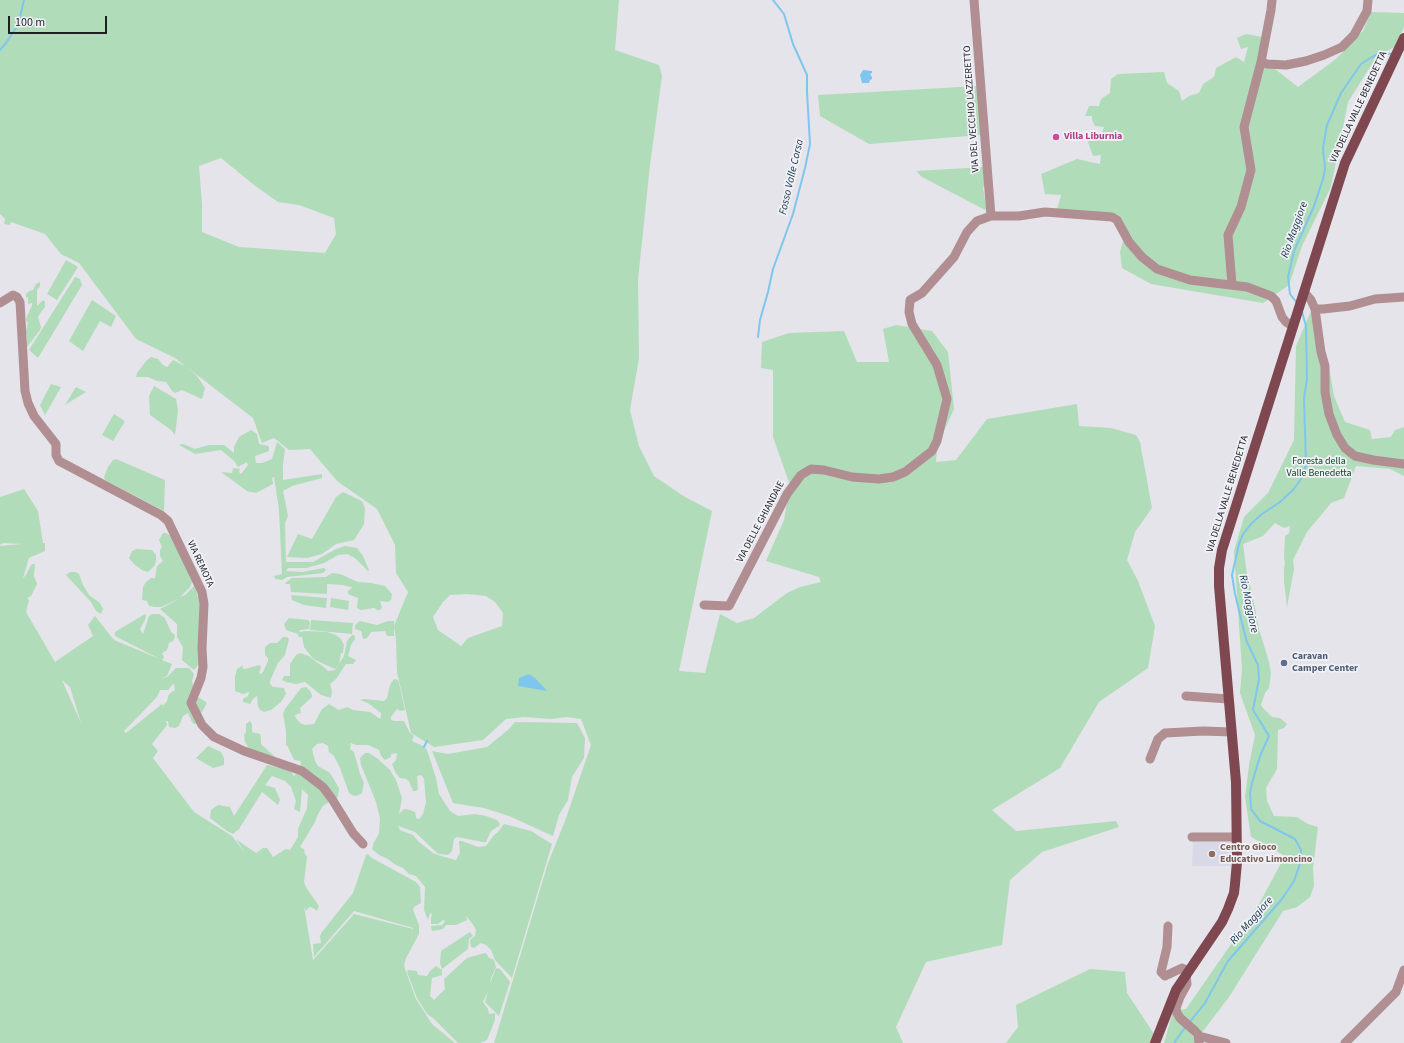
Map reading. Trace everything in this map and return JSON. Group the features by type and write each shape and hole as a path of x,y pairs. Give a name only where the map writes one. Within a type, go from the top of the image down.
{"main road":[{"name":"VIA DELLA VALLE BENEDETTA","path":"1156,1043 1172,999 1187,973 1222,922 1234,893 1236,782 1219,586 1219,568 1222,550 1345,163 1402,42"}],"street":[{"name":"VIA DEL VECCHIO LAZZERETTO","path":"974,0 991,216"},
{"path":"1232,285 1228,235 1241,206 1251,170 1244,127 1272,10 1272,0"},
{"path":"1260,62 1286,65 1324,55 1342,47 1354,35 1368,11 1368,0"},
{"name":"VIA DELLE GHIANDAIE","path":"704,605 729,606 787,494 801,475 811,469 824,470 852,477 879,479 893,477 905,472 932,452 937,441 947,399 937,365 912,324 909,312 910,300 922,294 954,258 967,232 977,221 991,216 1019,216 1045,212 1112,217 1117,220 1129,242 1142,257 1157,269 1190,280 1247,287 1271,296 1276,302 1282,317 1286,322 1293,326"},
{"name":"VIA REMOTA","path":"0,303 13,295 17,297 20,302 25,391 28,404 34,416 56,444 56,455 59,461 161,515 168,521 202,592 204,604 202,648 203,667 201,678 192,703 202,725 214,737 244,751 302,771 323,787 353,833 363,844"},
{"path":"1303,296 1311,300 1315,309 1325,366 1325,392 1337,435 1345,448 1355,456 1404,464"},
{"path":"1315,309 1350,306 1375,299 1404,297"},
{"path":"1186,696 1228,699"},
{"path":"1150,759 1158,739 1165,733 1203,731 1231,732"},
{"path":"1192,837 1236,837"},
{"path":"1168,926 1167,947 1161,972 1165,976 1182,968 1187,973 1187,984 1176,1008 1180,1018 1198,1037 1226,1043"},
{"path":"1345,1043 1396,992 1404,970"}],"shaded area":[{"name":"Centro Gioco Educativo Limoncino","path":"1193,841 1232,842 1231,866 1192,866"}],"green space":[{"path":"0,0 619,0 615,50 659,65 662,76 650,165 638,280 639,358 630,410 639,446 654,476 685,497 712,511 679,671 705,673 720,614 737,623 754,618 787,593 800,587 821,582 819,577 766,561 784,520 790,485 773,437 773,370 761,368 762,342 789,333 844,331 857,362 889,362 883,329 896,325 932,331 948,352 954,409 937,446 936,462 956,460 987,419 1077,404 1079,426 1111,428 1136,435 1140,442 1152,508 1135,532 1127,560 1138,581 1155,626 1148,668 1099,702 1060,768 992,810 1016,831 1116,821 1119,827 1042,852 1010,880 1002,945 926,962 896,1027 903,1043 494,1043 548,863 565,821 591,745 581,719 566,717 551,719 524,717 506,719 483,740 434,747 411,733 397,672 394,626 408,592 396,573 395,545 377,509 337,481 310,449 289,450 274,438 262,443 253,418 188,368 197,376 205,388 202,399 182,390 175,393 166,382 157,381 148,377 136,377 137,373 151,357 158,359 167,367 173,360 185,366 175,358 136,339 79,263 61,254 45,234 11,222 10,225 4,224 5,219 0,214","holes":["221,158 254,185 278,202 299,205 334,218 336,234 325,253 239,247 202,232 202,204 199,166","467,594 486,596 495,602 503,613 502,626 468,638 461,646 438,630 433,617 443,602 450,595"]},
{"path":"1371,12 1404,13 1404,27 1395,47 1377,56 1348,102 1331,187 1302,246 1289,285 1263,303 1151,284 1122,268 1120,252 1124,237 1123,223 1057,210 1061,195 1045,194 1041,174 1077,159 1100,164 1101,155 1093,156 1088,142 1090,137 1099,135 1099,141 1104,127 1095,126 1092,116 1085,116 1089,106 1099,106 1101,99 1110,93 1111,79 1118,74 1164,72 1167,83 1179,91 1182,101 1189,96 1199,93 1203,84 1214,77 1216,68 1236,57 1244,62 1248,47 1241,49 1237,38 1246,34 1263,37 1261,58 1298,87 1336,59 1363,31"},
{"path":"978,86 981,135 869,144 820,116 818,95"},
{"path":"984,167 986,183 983,188 987,211 922,177 916,171"},
{"path":"66,260 78,267 57,300 47,294"},
{"path":"75,277 80,279 82,285 38,358 29,350"},
{"path":"40,282 40,286 37,290 37,306 43,300 45,302 45,307 38,317 41,327 26,347 27,335 25,333 28,323 26,320 32,303 28,304 26,294 33,290 36,284"},
{"path":"92,300 116,316 111,327 100,321 83,351 69,341"},
{"name":"Foresta della Valle Benedetta","path":"1311,311 1320,358 1330,373 1334,396 1345,422 1370,430 1372,439 1391,437 1395,430 1404,427 1404,476 1390,469 1356,466 1344,498 1331,503 1307,532 1293,560 1294,569 1287,607 1284,582 1284,559 1285,536 1289,533 1290,526 1284,528 1275,523 1263,536 1243,544 1248,582 1251,588 1259,629 1271,673 1269,688 1265,693 1261,705 1272,717 1280,718 1287,724 1284,728 1278,730 1277,769 1266,788 1267,801 1274,816 1297,817 1308,824 1318,827 1313,868 1314,886 1310,897 1297,907 1283,911 1229,997 1194,1043 1164,1043 1173,1011 1186,1009 1259,904 1285,856 1251,837 1245,797 1255,735 1240,693 1242,669 1234,551 1244,517 1268,493 1294,440 1296,346"},
{"path":"51,384 61,387 45,415 40,405"},
{"path":"154,386 176,399 178,410 175,435 171,430 150,415 149,396"},
{"path":"76,387 86,392 65,405"},
{"path":"114,414 125,421 113,441 102,435"},
{"path":"251,430 257,434 259,444 269,446 269,451 255,456 256,463 262,463 272,459 277,442 285,449 283,480 322,474 322,478 292,486 283,491 288,516 285,523 286,562 313,562 336,549 345,546 357,548 363,556 369,570 368,571 355,558 347,554 338,555 324,563 306,568 288,568 286,571 302,572 324,568 326,570 323,573 287,577 282,580 275,579 274,576 282,574 279,510 274,477 272,478 273,484 256,493 247,491 221,472 232,473 233,468 240,469 239,472 241,474 248,465 247,462 238,467 234,461 221,450 195,454 179,445 183,444 195,449 209,445 224,445 234,453 234,447 239,437"},
{"path":"116,459 165,480 164,511 105,480 104,477 108,467 113,460"},
{"path":"24,489 38,511 43,543 45,543 45,551 29,558 23,578 31,565 35,564 34,576 37,584 31,596 27,598 29,600 26,612 55,662 93,636 88,625 95,616 114,640 160,659 115,636 115,632 145,614 145,620 140,629 143,634 149,616 152,614 159,614 165,618 171,632 175,637 173,641 169,643 167,650 162,653 164,657 162,660 172,664 167,676 161,678 167,677 176,668 189,668 194,674 192,681 196,698 200,698 207,703 202,712 198,713 197,724 192,722 188,713 183,716 179,726 175,728 169,727 168,721 166,721 167,725 152,744 158,751 153,758 194,812 232,836 245,853 236,839 256,853 263,848 267,848 273,857 286,849 290,850 298,837 298,829 307,808 308,795 302,789 300,812 294,809 296,801 291,787 285,781 272,776 265,785 275,788 280,800 278,805 262,792 239,829 233,834 210,818 211,810 218,805 230,807 234,816 267,765 290,770 294,776 300,773 320,788 329,802 323,806 300,847 304,849 307,857 304,882 319,906 317,911 309,907 306,911 304,906 313,960 354,914 413,929 354,911 314,957 313,944 321,943 320,936 322,932 353,893 366,855 368,854 372,858 416,882 420,887 421,903 414,907 413,910 419,925 419,934 406,958 404,966 416,999 432,1024 455,1043 0,1043 0,546 22,544 3,543 0,545 0,497","holes":["62,680 70,687 81,723","173,684 175,690 169,694 167,701 163,706 162,704 126,733 124,731 157,697 160,690 168,690"]},
{"path":"343,492 362,501 365,508 364,524 354,540 336,544 322,554 307,558 287,557 298,534 312,539 336,497"},
{"path":"163,533 166,533 172,537 192,582 190,587 180,597 185,595 195,585 198,597 200,597 200,663 194,670 182,660 183,647 177,637 177,624 160,609 180,598 161,607 149,606 147,601 142,600 143,587 151,578 155,578 157,566 163,561 160,556 160,550 162,547 159,540"},
{"path":"137,549 152,550 156,555 155,565 148,572 142,570 129,558 132,551"},
{"path":"70,572 76,572 79,574 89,595 100,603 103,609 101,614 96,611 91,602 66,575"},
{"path":"332,573 340,574 358,582 385,586 392,594 391,600 388,602 380,601 382,608 380,610 374,608 361,610 357,608 358,598 348,594 348,591 352,588 351,587 327,584 327,594 291,592 290,584 285,583 292,578 326,577"},
{"path":"291,595 327,598 326,608 304,605 292,600"},
{"path":"331,598 349,601 348,610 330,607"},
{"path":"289,618 308,620 310,622 309,629 300,630 299,632 327,632 336,635 341,639 344,645 343,653 341,653 339,664 335,669 313,659 304,647 302,637 299,637 298,634 286,630 284,624"},
{"path":"311,620 353,623 352,634 310,630"},
{"path":"360,621 377,625 388,621 394,621 394,636 387,636 385,631 371,632 367,638 363,639 361,631 355,629 355,625"},
{"path":"352,635 355,636 355,639 351,645 348,656 356,660 353,664 346,664 336,679 330,684 332,691 331,698 321,695 305,682 296,684 282,680 284,676 290,676 290,664 296,655 300,653 309,656 328,671 335,670 344,656 347,641"},
{"path":"283,637 287,637 289,639 285,655 278,663 270,684 273,687 284,688 286,694 281,702 271,710 264,712 260,710 258,706 257,696 250,704 243,702 243,699 248,696 249,692 243,694 235,691 235,677 237,669 243,665 242,668 245,669 259,665 261,667 259,673 261,674 268,661 268,658 265,655 265,647 270,643 277,643"},
{"path":"394,679 398,680 405,710 400,711 397,709 391,717 391,720 404,721 410,733 414,736 412,741 423,746 427,750 436,778 439,794 450,811 458,816 475,814 486,816 497,820 500,824 491,831 486,842 457,837 454,839 452,851 448,855 439,854 415,832 398,826 400,830 413,835 433,853 456,860 460,853 459,841 478,847 486,846 504,824 531,831 552,844 512,978 495,960 491,950 486,945 481,943 474,948 471,947 470,941 475,936 476,930 466,916 467,920 456,925 446,925 443,929 432,931 431,926 442,925 445,921 443,920 438,924 431,924 432,914 430,913 428,920 424,910 425,887 416,876 409,874 403,868 379,855 372,849 379,834 380,818 376,802 361,765 360,758 365,753 369,753 390,770 396,780 402,798 399,814 404,809 410,810 415,812 416,818 419,819 423,814 426,802 424,779 422,776 419,775 417,777 418,789 413,791 409,781 400,778 395,772 392,764 396,760 397,753 391,754 391,757 385,760 377,749 368,745 356,745 351,743 350,749 354,752 364,783 362,793 354,796 349,793 340,768 334,756 329,752 328,746 323,743 317,744 312,749 315,761 318,766 330,773 339,788 338,797 335,799 300,769 300,761 294,760 286,745 286,731 283,714 285,709 301,688 306,687 312,695 312,697 300,708 301,713 295,715 300,723 305,725 314,724 322,709 329,704 339,710 347,707 353,710 370,712 380,719 381,713 368,703 360,700 384,701 387,698 390,685"},
{"path":"250,721 252,724 252,732 260,734 261,744 275,757 250,750 245,742 244,735 246,732 246,724"},
{"path":"515,722 577,723 585,738 584,758 572,777 568,800 559,815 553,836 509,816 484,808 453,803 432,751 448,754 487,747 509,729"},
{"path":"208,746 221,752 224,758 224,765 213,768 196,758"},
{"path":"470,932 473,936 469,939 468,949 442,969 440,963 441,951"},
{"path":"485,953 488,957 494,960 496,967 490,984 496,968 500,969 510,982 499,1016 485,1002 488,991 483,1002 488,1009 489,1014 495,1013 495,1020 487,1040 480,1043 458,1043 427,1014 417,998 407,972 408,970 417,971 418,975 427,976 436,966 442,970 442,975 432,978 430,996 434,1000 445,989 444,979 467,958"},
{"path":"1090,969 1125,972 1127,993 1154,1034 1150,1043 1006,1043 1018,1027 1016,1005"}],"water":[{"path":"863,70 872,71 870,74 872,79 869,83 862,83 860,75"},
{"path":"529,674 535,678 547,691 518,686 519,678"}],"waterway":[{"path":"0,50 18,25 24,0"},
{"name":"Fosso Valle Corsa","path":"758,337 760,320 773,269 793,214 810,144 807,75 793,44 784,14 773,0"},
{"name":"Rio Maggiore","path":"1297,303 1290,294 1288,277 1294,251 1314,206 1323,179 1325,169 1323,148 1327,125 1341,93 1361,64 1380,53 1392,54"},
{"name":"Rio Maggiore","path":"1189,1023 1205,1003 1228,961 1282,899 1294,881 1301,861 1301,850 1295,839 1260,821 1251,809 1250,793 1252,783 1260,756 1269,736 1253,710 1259,679 1258,665 1247,642 1235,594 1232,575 1239,544 1243,534 1262,514 1280,502 1293,490 1301,479 1306,465 1304,398 1307,379 1306,326 1302,312"},
{"path":"424,747 427,741"},
{"name":"Rio Maggiore","path":"1174,1043 1186,1026"}],"place":[{"name":"Villa Liburnia","path":"1056,137"},
{"name":"Caravan Camper Center","path":"1284,663"},
{"name":"Centro Gioco Educativo Limoncino","path":"1212,854"}]}
